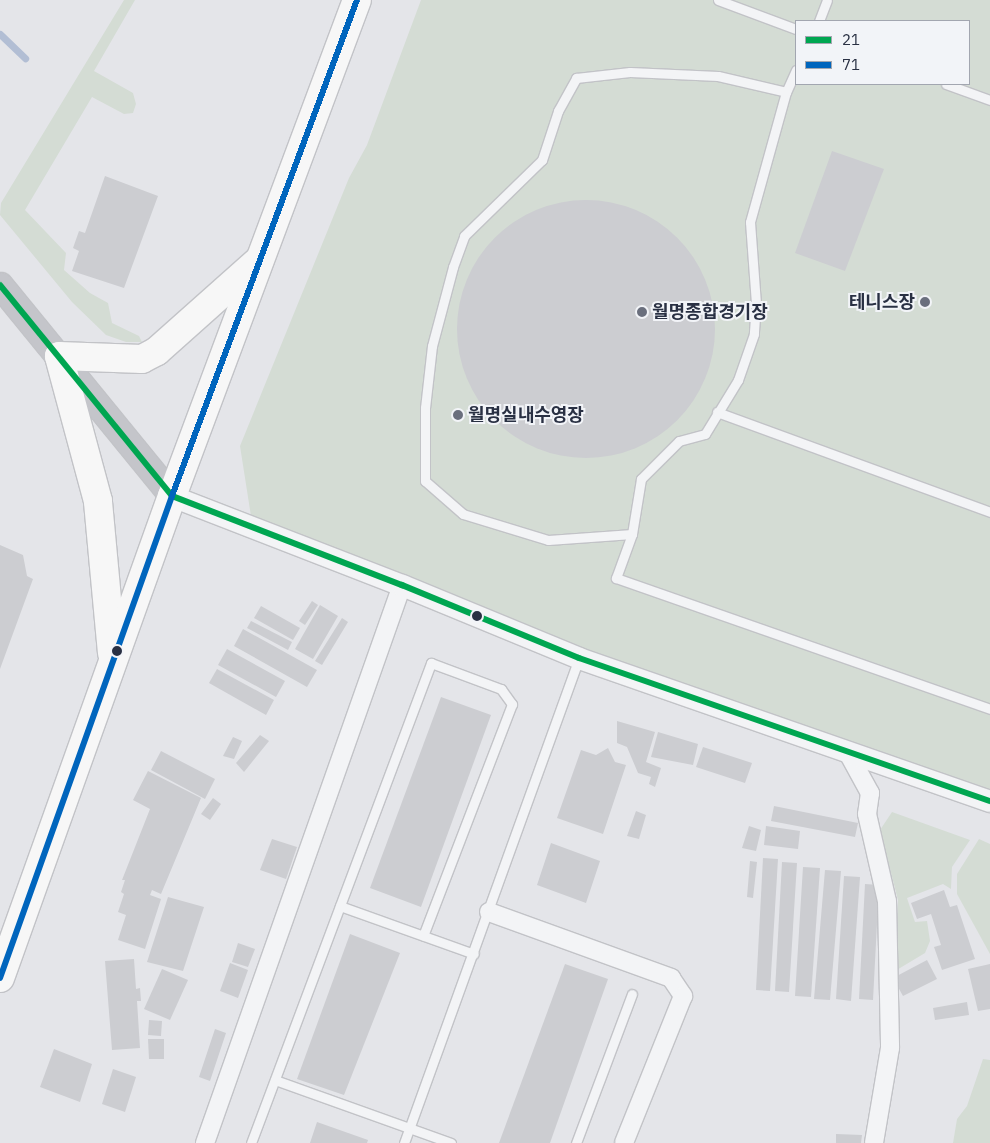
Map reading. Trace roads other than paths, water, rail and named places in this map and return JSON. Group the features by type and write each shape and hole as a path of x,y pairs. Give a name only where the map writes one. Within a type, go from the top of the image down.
{"main road":[{"path":"0,978 172,496 357,0"},
{"path":"59,356 122,360 142,359 157,352 263,256"},
{"path":"0,285 172,496"},
{"path":"59,356 98,500 113,662"}],"street":[{"path":"172,496 402,585 579,658 990,801"},
{"path":"205,1143 402,585"},
{"path":"848,753 870,793 867,814 887,901 890,1048 874,1143"},
{"path":"490,912 671,978 682,996 624,1143"}],"lane":[{"path":"718,0 795,29"},
{"path":"819,20 827,0"},
{"path":"632,534 548,540 463,514 425,481 425,408 432,346 453,267 464,236 542,160 558,111 576,78 630,72 718,76 786,92"},
{"path":"795,72 786,92 750,222 756,303 754,334 738,380 705,434 678,441 641,479 632,534 616,578 990,709"},
{"path":"949,85 990,100"},
{"path":"717,412 990,512"},
{"path":"404,1143 490,912 579,658"},
{"path":"251,1143 431,663 501,689 512,704 424,936"},
{"path":"340,906 474,954"},
{"path":"576,1143 632,994"},
{"path":"275,1080 450,1143"}],"waterway":[{"path":"0,34 25,58"}],"place":[{"name":"테니스장","path":"925,302"},
{"name":"월명종합경기장","path":"642,312"},
{"name":"월명실내수영장","path":"458,415"}]}
